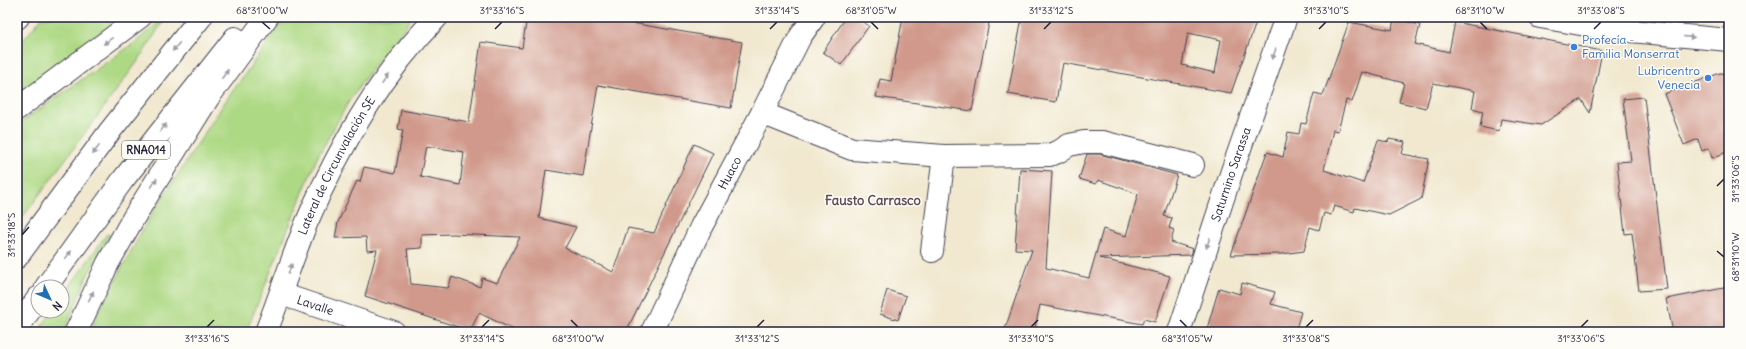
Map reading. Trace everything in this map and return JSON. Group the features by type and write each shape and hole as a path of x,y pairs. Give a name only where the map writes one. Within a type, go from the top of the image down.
{"main road":[{"path":"17,109 140,17"},
{"name":"RNA014","path":"17,257 110,131 201,17"},
{"name":"RNA014","path":"52,279 122,181 203,76 252,17"},
{"path":"76,332 108,263 134,216 208,98 266,17"},
{"name":"Lateral de Circunvalación SE","path":"266,332 306,225 342,147 391,70 437,17"},
{"name":"Huaco","path":"652,332 701,227 762,113 800,37 814,17"},
{"name":"Saturnino Sarassa","path":"1179,332 1231,174 1286,17"},
{"path":"1540,17 1614,23 1729,40"},
{"path":"762,113 852,149 944,156 1049,155 1070,145 1084,142 1102,142 1193,164"},
{"path":"932,251 944,156"},
{"name":"Lavalle","path":"281,294 394,332"},
{"path":"17,329 30,310"}],"green space":[{"path":"42,17 122,17 17,96 17,48"},
{"path":"286,17 413,17 370,71 348,103 317,158 246,332 90,332 103,303 148,220 227,99"},
{"path":"163,19 164,20 138,61 17,225 17,125 133,44"},
{"path":"107,234 110,235 88,274 70,318 70,286"},
{"path":"47,319 69,319 64,332 38,332"}],"building":[{"path":"527,17 609,17 608,19 742,42 731,108 598,85 583,176 546,170 539,218 576,227 565,248 613,272 628,228 654,233 694,144 713,153 626,332 518,332 479,313 470,331 365,296 377,250 367,251 366,237 335,238 338,222 357,181 360,182 364,167 395,173 403,130 398,129 401,110 469,122 481,42 522,48","holes":["426,146 464,152 460,185 420,177","452,234 520,237 497,283 482,278 480,287 452,277 448,288 411,284 407,249 422,248 422,235"]},
{"path":"846,17 856,17 869,26 841,65 823,52"},
{"path":"903,17 990,17 972,111 876,97 880,79 891,81"},
{"path":"1022,17 1258,17 1231,93 1063,63 1056,102 1008,94","holes":["1188,33 1221,40 1215,73 1182,65"]},
{"path":"1394,18 1420,25 1415,44 1449,52 1455,22 1602,51 1590,113 1581,99 1541,125 1501,119 1499,131 1480,127 1483,111 1472,108 1475,91 1433,83 1426,108 1399,102 1404,83 1362,72 1352,102 1346,100 1338,131 1333,130 1324,170 1363,183 1378,140 1388,142 1389,139 1405,142 1402,154 1429,159 1421,199 1389,215 1355,208 1354,212 1334,206 1331,215 1324,213 1319,230 1310,227 1304,251 1282,254 1231,255 1267,152 1283,157 1288,132 1299,134 1301,123 1306,124 1314,93 1323,95 1349,22 1392,30"},
{"path":"1720,73 1729,74 1729,151 1712,158 1709,148 1702,151 1698,139 1684,145 1664,94"},
{"path":"1644,97 1667,289 1639,291 1632,233 1625,234 1617,162 1631,161 1623,99"},
{"path":"1087,154 1100,154 1177,175 1164,216 1172,218 1169,228 1174,230 1171,242 1193,249 1191,255 1099,258 1170,276 1155,322 1144,319 1142,324 1040,305 1034,332 1004,332 1032,250 1015,249 1020,169 1052,171 1046,268 1089,278 1103,229 1126,236 1138,194 1098,180 1096,184 1079,179"},
{"path":"1242,283 1275,292 1271,304 1301,312 1295,332 1206,332 1219,288 1240,294"},
{"path":"1729,287 1729,332 1673,332 1666,299"},
{"path":"887,290 906,296 898,320 880,314"}],"place":[{"name":"Profecía - Familia Monserrat","path":"1574,47"},
{"name":"Lubricentro Venecia","path":"1708,78"}],"district":[{"name":"Fausto Carrasco","path":"873,200"}]}
